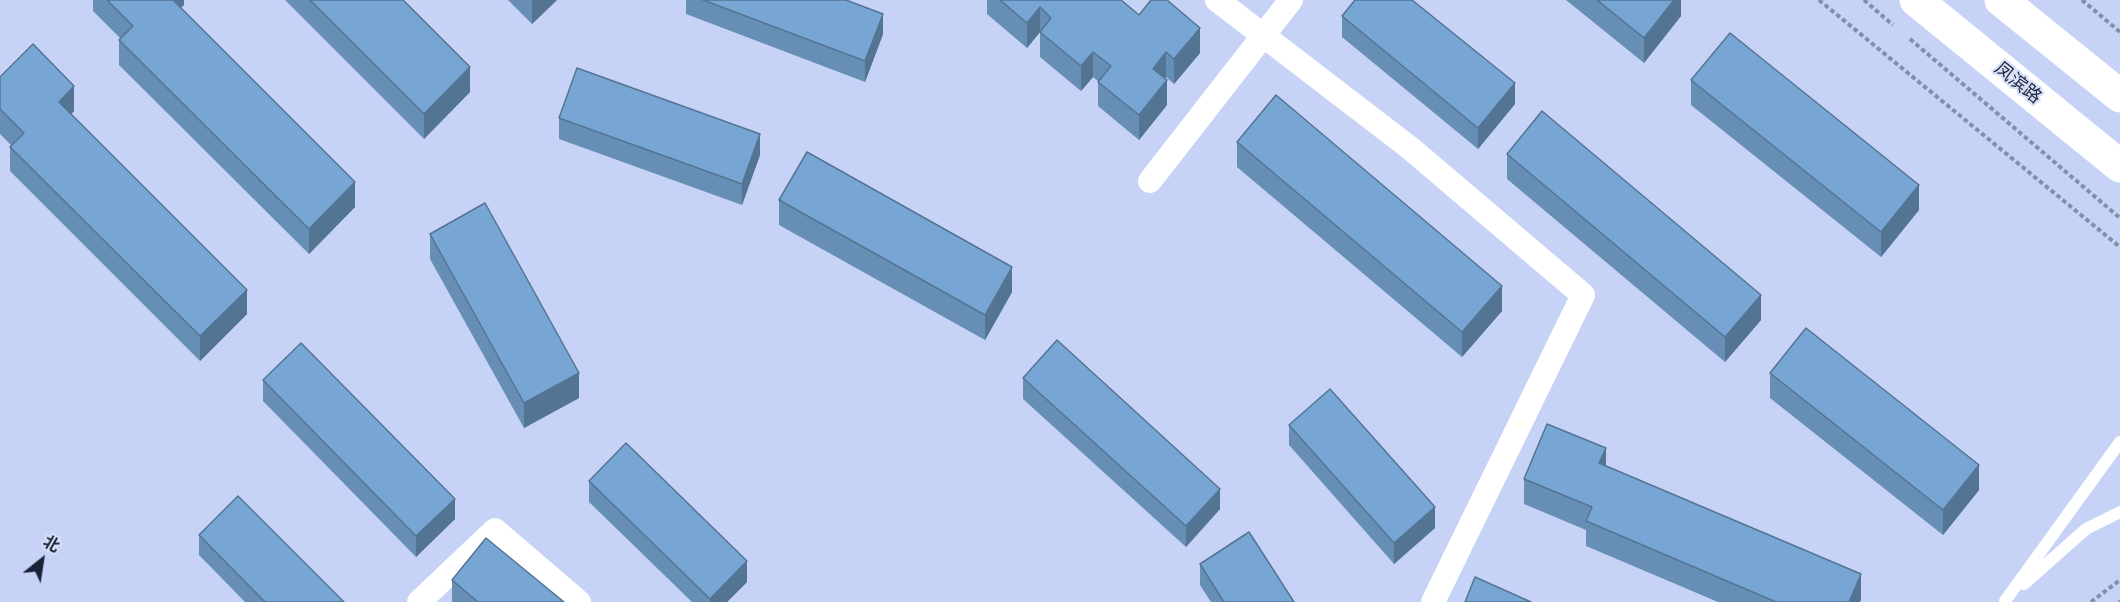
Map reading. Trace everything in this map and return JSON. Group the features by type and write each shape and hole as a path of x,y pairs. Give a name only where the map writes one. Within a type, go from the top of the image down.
{"main road":[{"name":"凤滨路","path":"1916,0 2120,166"},
{"path":"2001,0 2120,96"}],"street":[{"path":"1218,0 1410,148 1583,295 1433,602"},
{"path":"1150,181 1291,0"},
{"path":"419,602 495,530 579,602"}],"lane":[{"path":"2005,602 2120,442"},
{"path":"2005,602 2086,529 2120,512"}],"path":[{"path":"1819,0 2120,247"},
{"path":"1864,0 1899,30"},
{"path":"2082,0 2120,32"},
{"path":"1908,38 2120,218"},
{"path":"2091,602 2120,580"}],"building":[{"path":"107,0 173,0 355,182 309,229 119,40 133,26"},
{"path":"310,0 403,0 470,67 424,114"},
{"path":"703,0 846,0 883,14 865,61"},
{"path":"1000,0 1121,0 1139,15 1151,0 1167,0 1200,28 1174,59 1166,52 1153,69 1167,80 1139,115 1098,82 1111,66 1093,52 1081,66 1040,32 1051,18 1040,7 1027,23"},
{"path":"1355,0 1412,0 1515,83 1478,128 1342,16"},
{"path":"1597,0 1674,0 1644,38"},
{"path":"1730,33 1919,185 1881,232 1691,80"},
{"path":"33,44 74,86 59,102 247,290 200,336 10,147 24,133 0,109 0,77"},
{"path":"577,68 760,134 742,184 559,118"},
{"path":"1276,95 1502,286 1462,332 1237,142"},
{"path":"1542,111 1761,295 1725,337 1507,154"},
{"path":"807,152 1012,267 985,315 779,200"},
{"path":"485,203 579,373 524,403 430,234"},
{"path":"1806,328 1979,465 1943,510 1770,373"},
{"path":"1057,340 1220,489 1186,526 1023,378"},
{"path":"301,343 455,499 416,536 263,380"},
{"path":"1330,389 1435,507 1394,543 1289,425"},
{"path":"1547,424 1606,448 1599,463 1861,574 1849,602 1776,602 1586,521 1592,507 1524,479"},
{"path":"626,443 747,561 710,599 589,481"},
{"path":"238,496 344,602 265,602 199,535"},
{"path":"1249,532 1294,602 1224,602 1200,564"},
{"path":"486,538 564,602 478,602 452,580"},
{"path":"1475,577 1531,602 1465,602"}]}
